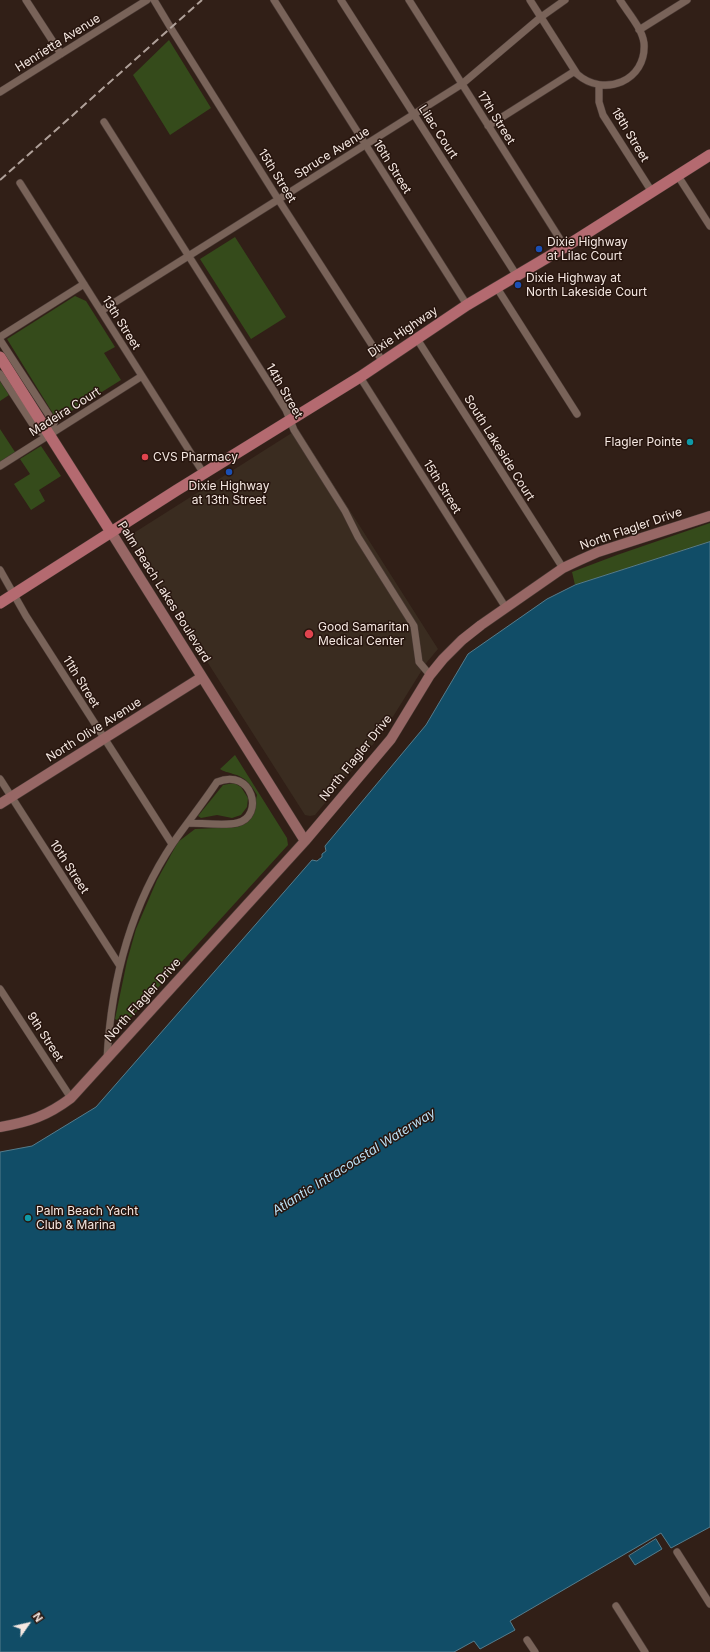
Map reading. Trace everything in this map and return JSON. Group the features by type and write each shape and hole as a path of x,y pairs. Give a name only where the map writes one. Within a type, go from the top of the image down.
{"main road":[{"name":"Dixie Highway","path":"0,603 360,377 466,305 565,247 710,155"},
{"name":"Palm Beach Lakes Boulevard","path":"0,357 111,532"}],"street":[{"path":"26,0 60,54"},
{"name":"Henrietta Avenue","path":"0,92 147,0"},
{"name":"15th Street","path":"154,0 278,199 383,362"},
{"name":"16th Street","path":"274,0 466,305"},
{"name":"Lilac Court","path":"341,0 517,276"},
{"name":"17th Street","path":"409,0 565,247"},
{"path":"530,0 575,70 582,78 600,86 614,85 622,81 636,70 642,60 644,44 639,30 620,0"},
{"name":"Spruce Avenue","path":"101,311 462,84 541,17 565,0"},
{"path":"639,30 687,0"},
{"path":"488,126 575,70"},
{"name":"18th Street","path":"600,86 599,102 603,115 652,192"},
{"name":"14th Street","path":"104,122 286,410 289,421 345,511 358,537 414,626 419,662 430,674"},
{"path":"678,176 710,226"},
{"name":"13th Street","path":"20,183 204,474"},
{"path":"0,374 37,431 49,435 54,423 0,338 84,284"},
{"path":"497,288 577,414"},
{"name":"South Lakeside Court","path":"417,339 563,568"},
{"name":"Madeira Court","path":"0,466 142,376"},
{"name":"15th Street","path":"360,377 506,608"},
{"name":"North Flagler Drive","path":"0,1127 24,1123 43,1116 71,1098 305,841 391,739 430,674 462,640 563,568 598,552 710,516"},
{"name":"Palm Beach Lakes Boulevard","path":"111,532 305,841"},
{"name":"11th Street","path":"0,570 172,844"},
{"name":"North Olive Avenue","path":"0,804 202,678"},
{"name":"10th Street","path":"0,779 120,966"},
{"name":"North Flagler Drive","path":"107,1059 111,1012 120,966 127,941 144,898 172,844 218,782 227,779 236,780 245,784 251,793 253,798 252,809 246,818 238,823 188,824"},
{"name":"9th Street","path":"0,989 71,1098"},
{"path":"677,1552 710,1604"},
{"path":"616,1606 645,1652"},
{"path":"527,1640 535,1652"}],"shaded area":[{"name":"Good Samaritan Medical Center","path":"298,429 438,649 427,662 384,731 315,815 310,816 305,815 162,591 156,577 129,536"}],"green space":[{"path":"169,40 211,108 170,135 133,75"},
{"path":"235,237 286,317 251,339 200,259"},
{"path":"75,296 86,301 115,347 104,353 121,380 57,420 7,339"},
{"path":"0,381 9,395 0,401"},
{"path":"0,429 15,452 0,462"},
{"path":"41,446 61,476 39,490 45,501 31,510 14,484 30,474 20,459"},
{"path":"710,523 710,542 575,585 572,572"},
{"path":"235,755 287,838 288,845 125,1024 120,1025 115,1019 127,961 136,929 157,880 178,842 195,829 238,827 252,817 257,795 253,788 248,782 238,775 220,769"},
{"path":"234,783 241,787 248,798 247,807 241,815 232,818 217,815 201,818 198,816 223,785"}],"water":[{"name":"Atlantic Intracoastal Waterway","path":"710,542 710,1527 671,1548 661,1533 510,1621 515,1630 480,1649 474,1641 454,1652 0,1652 0,1152 32,1146 96,1107 312,860 317,861 322,857 322,854 326,851 325,846 426,725 468,654 547,599 575,585"},
{"path":"656,1539 662,1549 635,1565 629,1556"}],"railway":[{"path":"0,180 202,0"}],"place":[{"name":"Dixie Highway at Lilac Court","path":"539,249"},
{"name":"Dixie Highway at North Lakeside Court","path":"518,285"},
{"name":"Flagler Pointe","path":"690,442"},
{"name":"CVS Pharmacy","path":"145,457"},
{"name":"Dixie Highway at 13th Street","path":"229,472"},
{"name":"Good Samaritan Medical Center","path":"309,634"},
{"name":"Palm Beach Yacht Club & Marina","path":"28,1218"}]}
